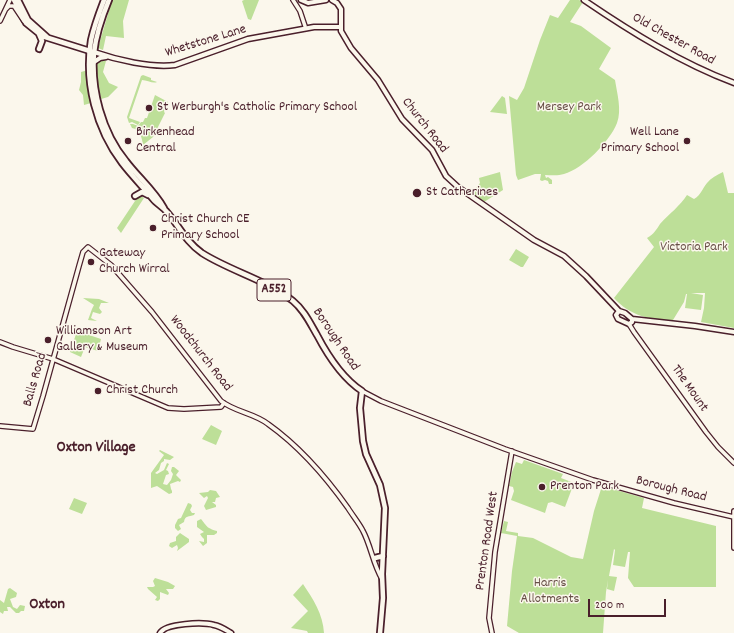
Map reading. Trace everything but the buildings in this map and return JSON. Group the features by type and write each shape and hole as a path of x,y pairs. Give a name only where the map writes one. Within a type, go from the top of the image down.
{"main road":[{"path":"14,0 26,23"},
{"path":"18,0 28,20 48,38"},
{"name":"Borough Road","path":"104,0 91,42 92,53 90,82 92,97 101,128 118,158 154,200 166,211 186,238 202,252 281,293 299,306 327,352 342,373 362,391"},
{"name":"A552","path":"109,0 92,53 97,96 106,127 125,161 158,198 166,211"},
{"path":"301,0 308,3 326,0"},
{"path":"332,0 337,3 341,9 340,27"},
{"name":"Old Chester Road","path":"584,0 657,46 702,69 734,83"},
{"name":"Whetstone Lane","path":"26,23 39,34 87,52 164,67 175,65 248,39 314,28 340,27"},
{"name":"Church Road","path":"340,27 342,34 351,48 378,80 398,114 432,150 443,171 451,181 534,240 564,256 586,276 619,311"},
{"path":"39,34 42,41 39,49"},
{"path":"79,48 88,46 91,42"},
{"path":"94,62 100,58 108,56"},
{"path":"135,196 142,192 154,200"},
{"path":"632,319 632,322 629,324 616,317 617,312 619,311 625,313 632,319 641,321 695,326 734,332"},
{"path":"362,391 360,408 363,441 366,454 380,485 385,508 382,565 384,598 380,633"},
{"path":"374,557 383,556"},
{"path":"160,633 163,629 170,626 202,623 216,625 231,633"}],"street":[{"path":"0,21 10,0"},
{"path":"293,0 305,26"},
{"path":"6,9 9,6 14,6 21,18 26,23"},
{"name":"Balls Road","path":"0,426 33,429 83,252 88,247"},
{"name":"Woodchurch Road","path":"88,247 111,265 152,312 224,403 259,418 268,424 308,459 335,489 360,525 382,579"},
{"name":"The Mount","path":"629,324 706,432 734,464"},
{"path":"0,342 53,360 168,408 184,410 221,407 224,403"},
{"name":"Borough Road","path":"362,391 381,401 565,470 613,486 674,503 734,517"},
{"name":"Prenton Road West","path":"492,633 489,618 495,552 512,451"},
{"path":"734,511 734,548"},
{"name":"Woodchurch Road","path":"374,557 382,565"},
{"path":"376,564 382,565"}],"green space":[{"path":"112,0 129,0 123,21 124,38 106,36 103,50 98,48"},
{"path":"259,0 251,20 248,19 242,1"},
{"name":"Mersey Park","path":"570,0 579,0 583,2 570,22 581,26 611,48 599,69 615,80 619,107 617,123 602,146 579,166 562,175 545,175 546,178 548,177 552,180 552,184 549,184 548,181 545,180 540,180 541,174 535,174 518,180 516,175 509,96 517,100 524,88 550,15 558,18"},
{"path":"102,60 106,61 103,72 109,83 118,87 108,97 101,99 96,72 97,63"},
{"path":"88,70 91,103 84,105 83,95 79,90 81,72"},
{"path":"143,75 157,82 154,83 142,80 129,118 140,122 138,125 132,122 129,123 127,117 141,76"},
{"path":"155,95 168,102 164,112 165,113 153,137 143,145 139,132 132,128 130,124 138,126 145,118 147,118"},
{"path":"502,96 505,98 507,114 490,112"},
{"path":"500,172 503,190 484,202 472,193 480,183 479,178"},
{"name":"Victoria Park","path":"723,172 728,193 734,193 734,328 701,322 705,293 691,293 703,295 701,310 685,308 686,294 684,302 673,320 641,316 620,304 614,298 654,247 647,238 687,195 694,199 700,194 709,181"},
{"path":"139,195 144,198 121,233 117,228"},
{"path":"516,249 529,257 523,267 509,260"},
{"path":"83,298 99,299 109,303 101,303 99,308 102,312 100,314 93,312 91,318 97,321 88,320 94,305"},
{"path":"77,331 101,339 98,351 85,347 81,357 70,352"},
{"path":"211,425 222,431 216,445 202,439"},
{"path":"160,450 174,457 170,460 164,459 159,470 155,473 157,474 164,470 167,463 169,464 166,470 169,474 166,475 163,484 167,485 171,480 173,474 171,471 172,467 179,471 176,475 181,480 180,482 178,481 170,484 172,493 169,494 157,486 151,488 151,473 164,455 159,451"},
{"name":"Prenton Park","path":"524,460 563,474 561,478 574,483 565,507 552,502 548,503 545,513 511,500 514,491 513,487 509,486 512,472 516,462 522,464"},
{"name":"Harris Allotments","path":"602,486 644,498 642,508 716,526 716,587 634,587 628,578 630,552 628,552 625,567 613,565 614,549 609,576 617,577 614,591 607,589 608,580 606,592 603,633 519,633 507,626 517,536 501,533 504,521 508,522 506,531 518,533 518,536 533,538 571,557 583,559 594,511"},
{"path":"210,490 216,491 220,497 216,498 215,502 212,502 216,505 216,507 206,510 204,506 208,498 207,496 204,498 199,493 208,492"},
{"path":"74,498 87,503 82,514 69,509"},
{"path":"188,503 192,506 190,510 192,513 195,513 194,515 185,518 184,522 179,525 181,529 178,531 175,528 175,525 178,519 181,518"},
{"path":"201,519 209,528 217,531 214,535 207,535 207,543 203,546 199,541 204,542 204,539 200,534 204,532 197,527 197,521"},
{"path":"180,533 189,539 189,542 177,551 177,545 172,548 169,546 170,543 176,541 176,537"},
{"path":"155,578 175,586 173,589 166,589 169,593 168,595 160,592 160,599 158,601 155,600 157,597 147,587 155,586 153,581"},
{"path":"303,584 320,613 324,633 308,633 307,631 291,628 308,611 293,595"},
{"path":"10,588 17,593 16,597 10,599 13,607 17,609 20,605 25,606 24,611 16,613 10,607 7,607 8,611 4,611 3,614 0,612 0,600 4,603 8,589"}],"place":[{"name":"St Werburgh's Catholic Primary School","path":"149,108"},
{"name":"Birkenhead Central","path":"128,141"},
{"name":"Well Lane Primary School","path":"687,141"},
{"name":"St Catherines","path":"417,193"},
{"name":"Christ Church CE Primary School","path":"153,228"},
{"name":"Gateway Church Wirral","path":"91,262"},
{"name":"Williamson Art Gallery & Museum","path":"48,340"},
{"name":"Christ Church","path":"98,391"},
{"name":"Prenton Park","path":"542,487"}],"district":[{"name":"Oxton Village","path":"96,449"},
{"name":"Oxton","path":"47,606"}]}
